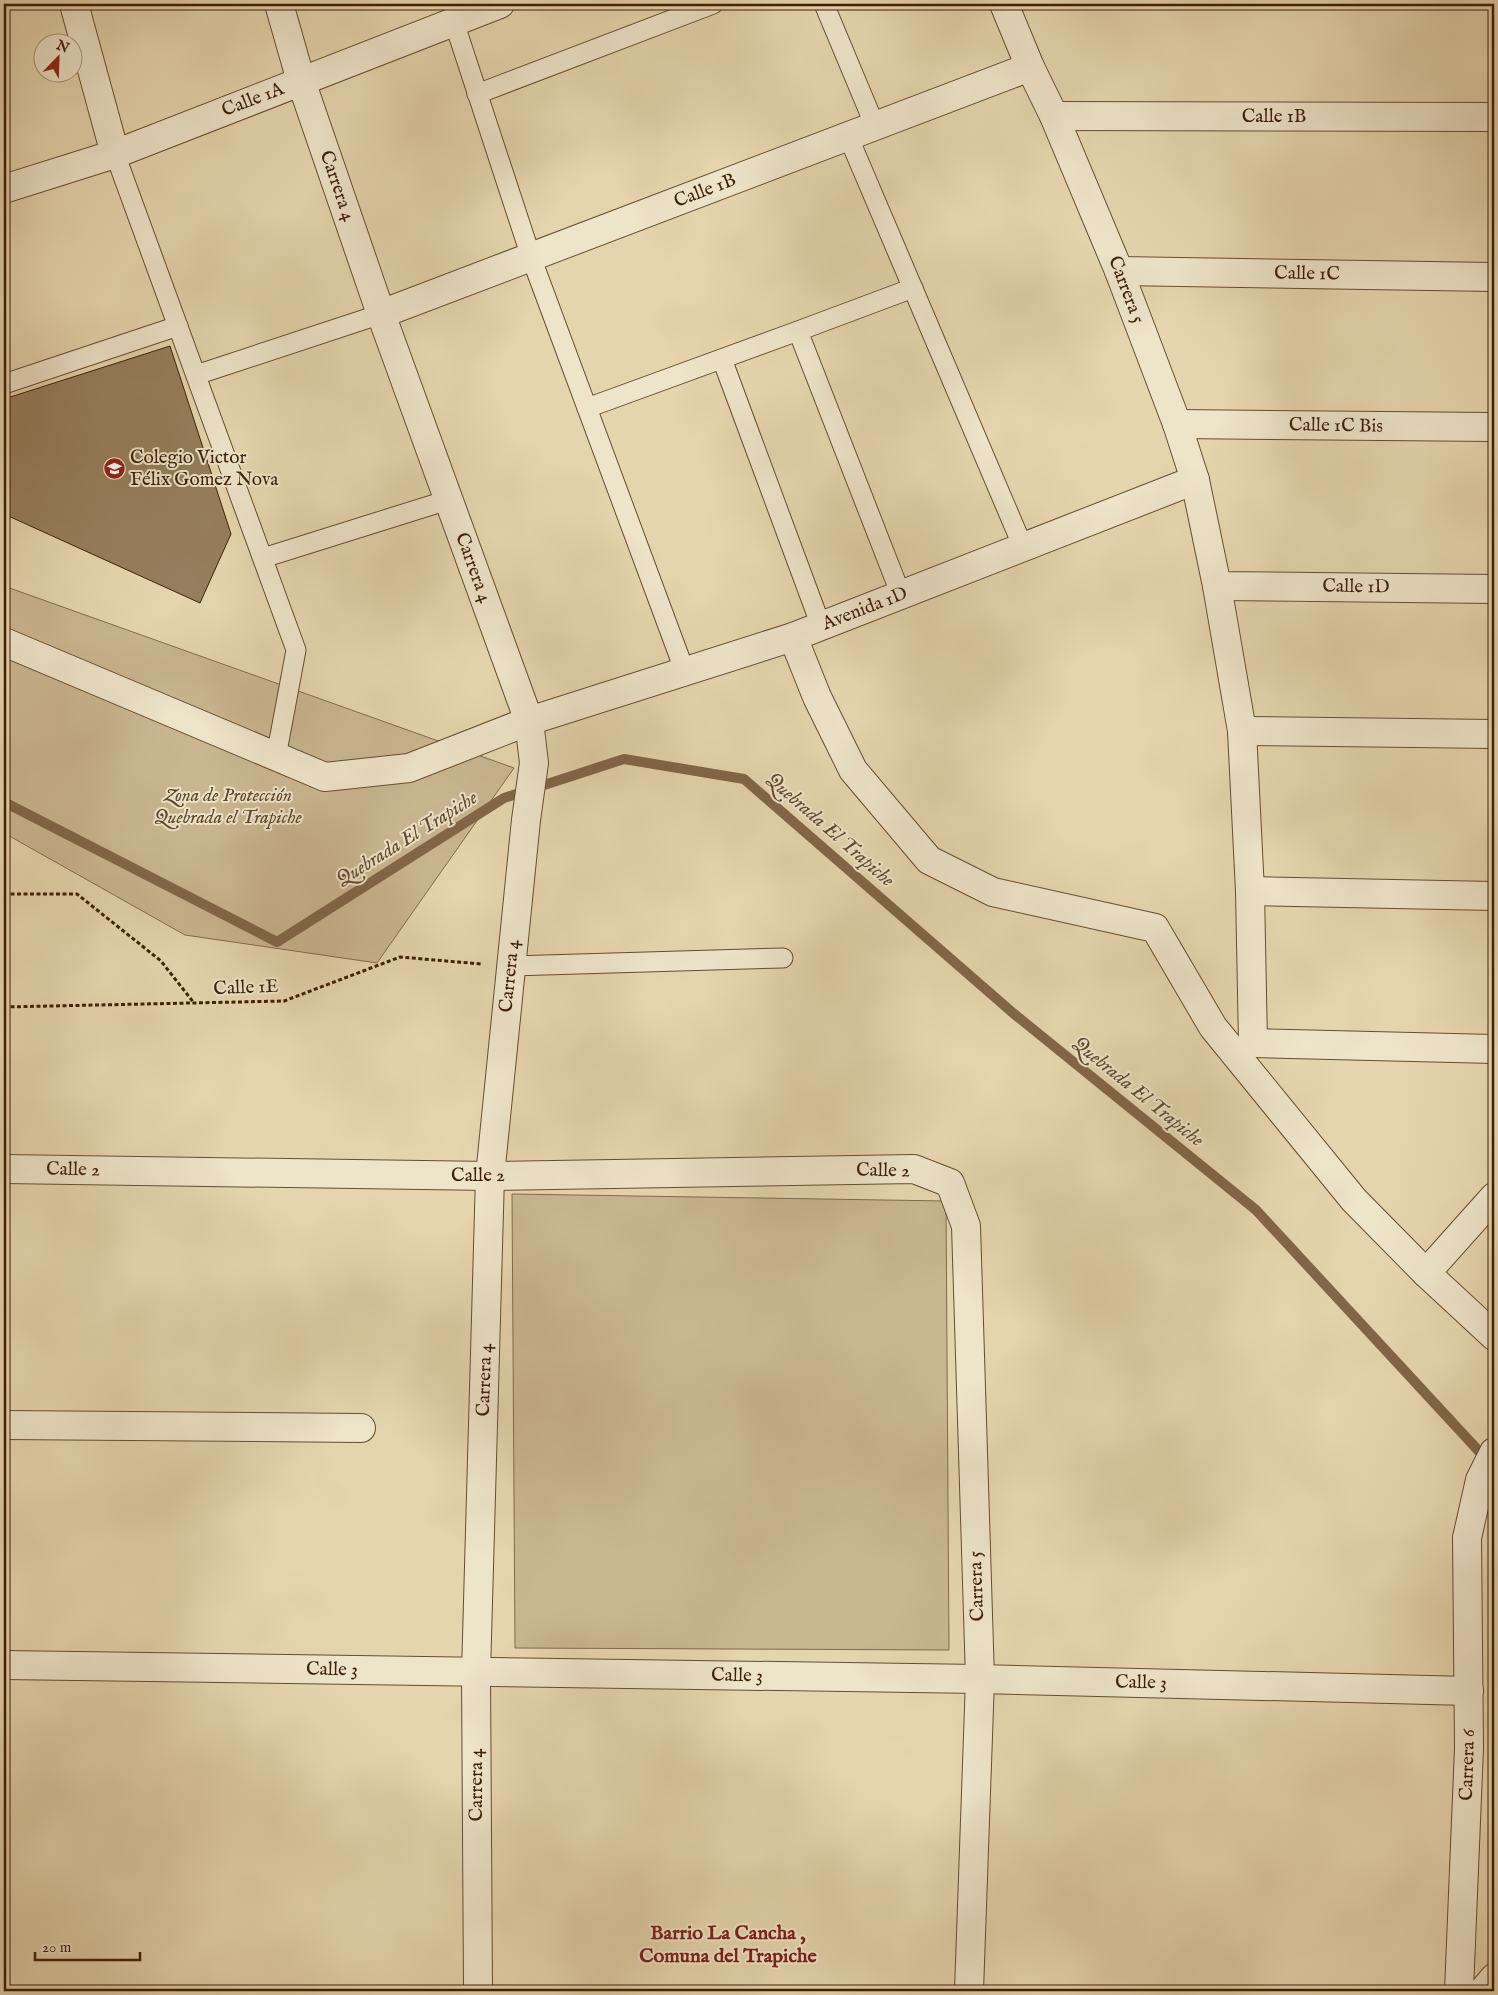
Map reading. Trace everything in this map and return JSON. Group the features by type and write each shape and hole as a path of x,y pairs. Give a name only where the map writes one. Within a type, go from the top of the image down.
{"street":[{"path":"74,4 115,154"},
{"name":"Carrera 4","path":"280,4 301,81 381,314 529,721 534,763 526,820 490,1176 476,1673 478,1991"},
{"name":"Carrera 5","path":"1004,4 1030,67 1054,116 1119,271 1177,424 1195,480 1217,586 1242,731 1250,891 1253,1043 1494,1049"},
{"name":"Calle 1A","path":"4,189 115,154 454,22 491,5"},
{"name":"Calle 1B","path":"381,314 1030,67"},
{"name":"Calle 1B","path":"1054,116 1494,117"},
{"name":"Calle 1C","path":"1119,271 1494,276"},
{"name":"Calle 1C Bis","path":"1177,424 1494,427"},
{"name":"Avenida 1D","path":"4,642 325,777 409,768 529,721 793,637 1195,480"},
{"name":"Calle 1D","path":"1217,586 1494,589"},
{"path":"793,637 817,697 852,770 929,860 993,892 1155,928 1213,1027 1354,1200 1426,1273 1494,1336"},
{"path":"1242,731 1494,734"},
{"path":"1250,891 1494,896"},
{"name":"Calle 2","path":"4,1169 490,1176 914,1169 950,1183"},
{"name":"Carrera 5","path":"950,1183 966,1226 980,1679 969,1991"},
{"path":"1426,1273 1494,1198"},
{"path":"4,1425 362,1428"},
{"name":"Carrera 6","path":"1459,1991 1468,1758 1467,1538 1480,1480 1494,1452"},
{"name":"Calle 3","path":"4,1665 980,1679 1469,1691"},
{"path":"1483,1991 1494,1978"}],"lane":[{"path":"478,94 714,4"},
{"path":"824,4 875,126"},
{"path":"454,22 531,257 685,672"},
{"path":"848,136 1023,547"},
{"path":"115,154 296,650 276,757"},
{"path":"587,408 913,288"},
{"path":"196,375 381,314"},
{"path":"4,384 178,326"},
{"path":"798,331 901,595"},
{"path":"722,359 822,626"},
{"path":"263,558 448,500"},
{"path":"511,966 784,958"}],"path":[{"path":"4,894 77,894 161,961 194,1003"},
{"name":"Calle 1E","path":"4,1008 284,1001 400,957 511,966"}],"green space":[{"name":"Zona de Protección Quebrada el Trapiche","path":"4,586 514,768 377,963 185,935 4,833"},
{"path":"512,1194 946,1201 949,1650 515,1648"}],"building":[{"path":"170,346 231,534 200,603 4,514 4,399"}],"waterway":[{"name":"Quebrada El Trapiche","path":"4,802 277,942 504,798 624,759 744,779 1013,1013 1256,1210 1488,1461"}],"place":[{"name":"Colegio Victor Félix Gomez Nova","path":"114,469"}],"district":[{"name":"Barrio La Cancha , Comuna del Trapiche","path":"728,1944"}]}
